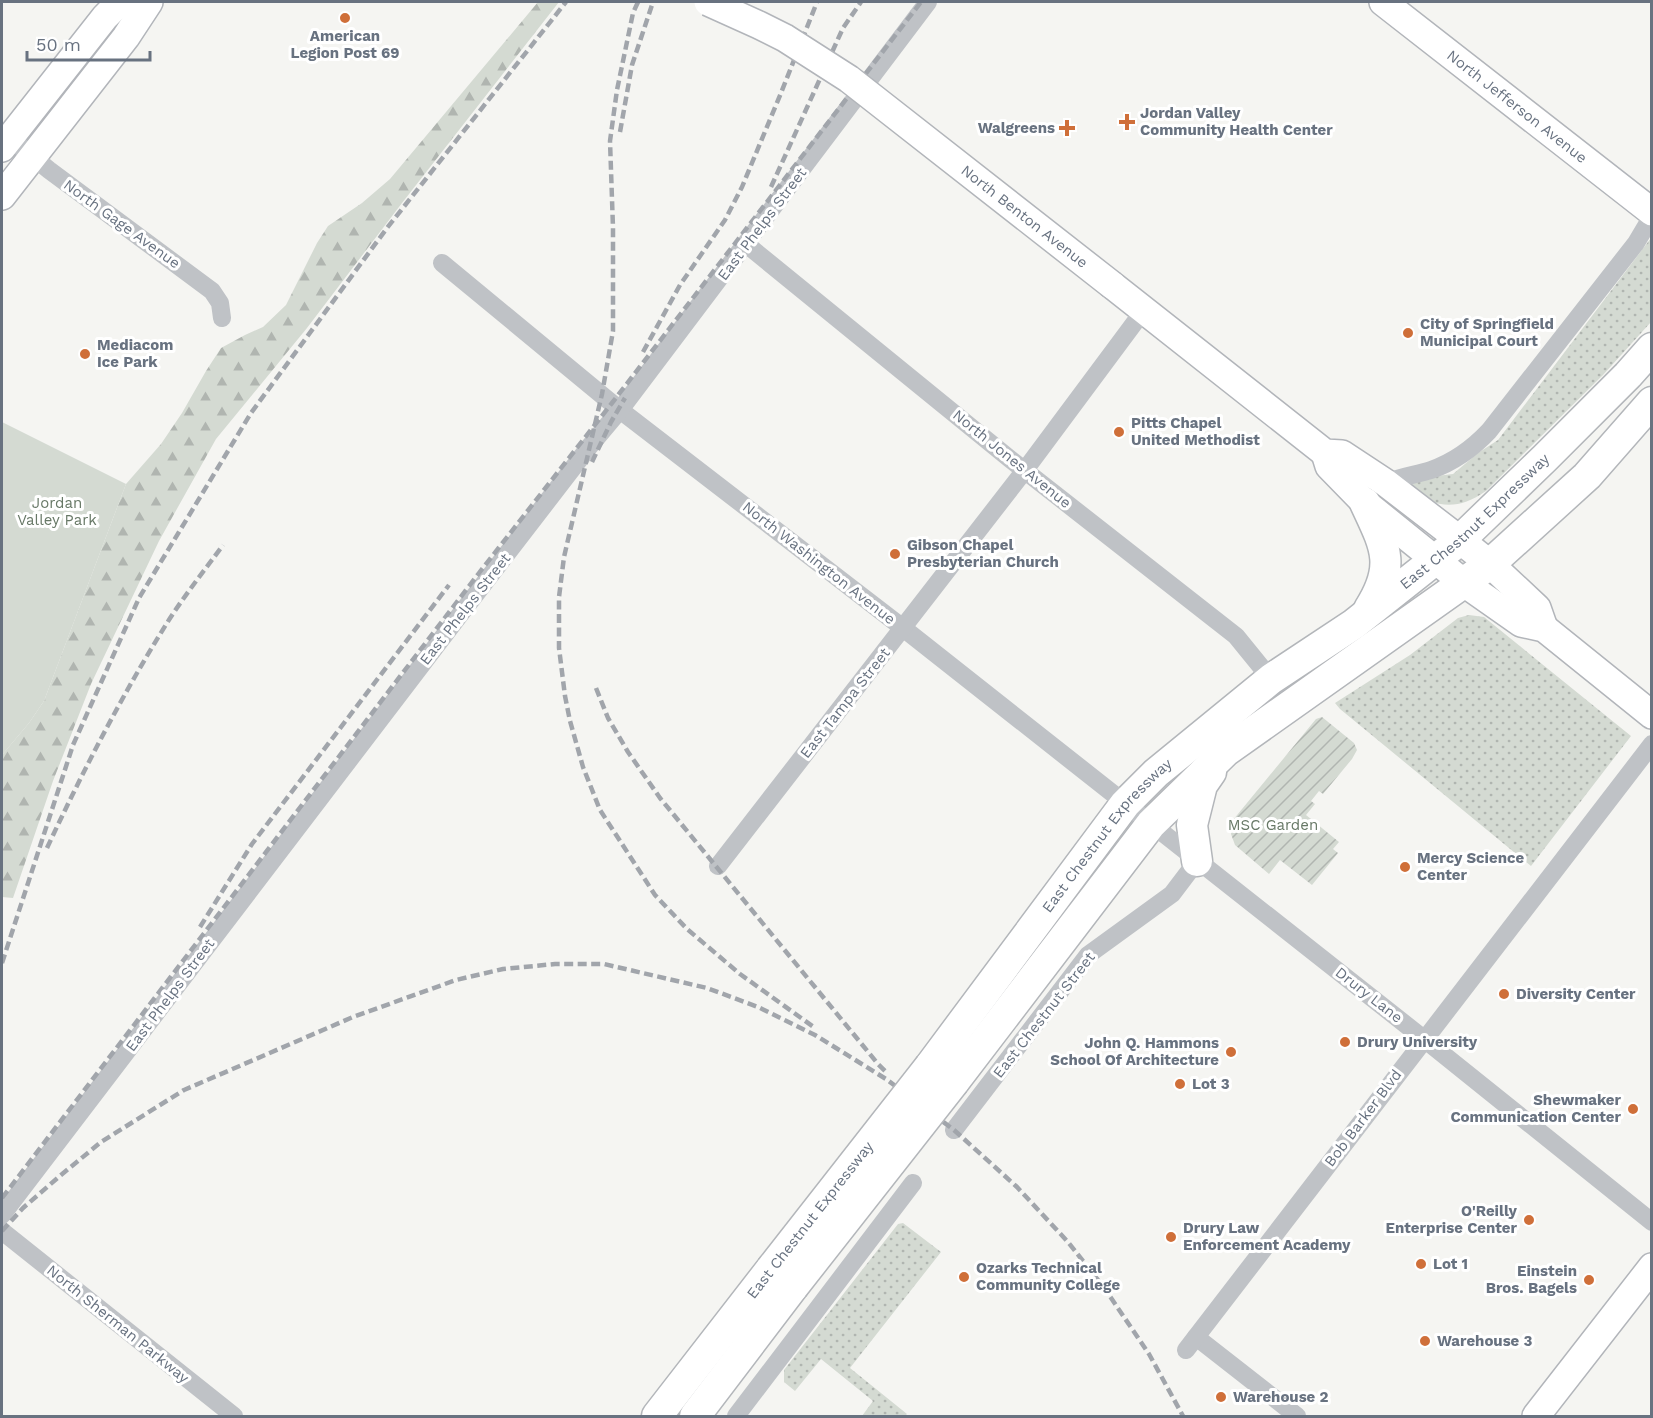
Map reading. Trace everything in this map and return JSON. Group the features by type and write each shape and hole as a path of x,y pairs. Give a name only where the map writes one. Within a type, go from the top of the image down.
{"main road":[{"path":"6,143 105,17 120,2"},
{"path":"2,196 126,37 149,2"},
{"name":"North Benton Avenue","path":"708,2 785,38 849,79 1325,453 1329,466 1460,540 1490,564 1537,608 1544,628"},
{"name":"North Jefferson Avenue","path":"1383,2 1652,214"},
{"name":"East Chestnut Expressway","path":"694,1416 782,1278 930,1066 1125,804 1156,773 1271,679 1364,616 1460,540 1545,459 1652,348"},
{"name":"East Chestnut Expressway","path":"657,1416 954,1082 1151,824 1226,751 1490,564 1587,476 1652,402"},
{"path":"1364,616 1378,594 1384,577 1386,560 1376,493"},
{"name":"North Benton Avenue","path":"1376,493 1436,559 1464,583 1521,623 1544,628 1652,715"},
{"path":"1197,861 1192,825 1202,784 1226,751"},
{"path":"1536,1416 1652,1267"}],"street":[{"name":"East Phelps Street","path":"2,1215 589,447 621,410 928,2"},
{"name":"North Gage Avenue","path":"6,143 32,156 212,291 220,303 222,318"},
{"path":"1376,493 1394,479 1431,470 1457,458 1480,441 1636,243 1652,214"},
{"name":"North Jones Avenue","path":"746,244 1025,470 1236,636 1271,679"},
{"name":"North Washington Avenue","path":"442,263 621,410 903,628 1197,861"},
{"name":"East Tampa Street","path":"718,866 1025,470 1144,310"},
{"name":"Bob Barker Blvd","path":"1297,1416 1191,1344 1652,744"},
{"name":"Drury Lane","path":"1197,861 1652,1222"},
{"name":"East Chestnut Street","path":"954,1130 1088,955 1172,894 1197,861"},
{"path":"736,1416 914,1183"},
{"name":"North Sherman Parkway","path":"2,1230 234,1416"}],"green space":[{"path":"538,2 559,2 307,328 216,439 159,541 91,684 53,781 13,898 2,897 2,755 44,701 126,484 161,444 221,348 263,327 286,305 328,226 362,203 390,179"},
{"path":"1651,238 1651,322 1603,375 1486,491 1476,497 1466,502 1447,505 1428,501 1408,490 1412,479 1453,474 1498,440"},
{"name":"Jordan Valley Park","path":"2,422 126,484 44,701 2,755"},
{"path":"1469,615 1484,617 1631,736 1531,866 1335,703 1410,655 1458,618"},
{"name":"MSC Garden","path":"1322,717 1354,743 1357,750 1323,794 1319,791 1311,801 1315,804 1306,815 1339,842 1333,849 1338,853 1312,885 1280,860 1269,874 1235,845 1231,834 1233,820 1316,719"},
{"path":"903,1223 941,1252 850,1368 907,1414 905,1416 862,1416 873,1401 821,1359 795,1391 784,1382 784,1370 898,1224"}],"railway":[{"path":"2,963 73,745 139,598 251,413 387,228 566,2"},
{"path":"638,2 633,13 617,90 610,141 613,331 602,394 564,557 559,597 559,648 565,696 583,767 600,810 655,895 687,929 740,974 815,1028"},
{"path":"620,132 632,65 653,2"},
{"path":"643,352 680,285 725,220 742,187 817,2"},
{"path":"771,187 843,28 861,2"},
{"path":"2,1198 479,573 921,2"},
{"path":"592,462 625,398"},
{"path":"47,848 89,762 150,650 187,593 223,545"},
{"path":"200,927 252,844 449,585"},
{"path":"596,688 608,718 660,798 888,1074"},
{"path":"2,1231 23,1208 101,1142 184,1090 353,1017 456,980 503,969 555,964 604,964 707,988 758,1007 815,1035 886,1079 954,1130 1017,1187 1068,1242 1105,1289 1149,1354 1183,1416"}],"place":[{"name":"American Legion Post 69","path":"345,18"},
{"name":"Jordan Valley Community Health Center","path":"1127,122"},
{"name":"Walgreens","path":"1067,128"},
{"name":"City of Springfield Municipal Court","path":"1408,333"},
{"name":"Mediacom Ice Park","path":"85,354"},
{"name":"Pitts Chapel United Methodist","path":"1119,432"},
{"name":"Gibson Chapel Presbyterian Church","path":"895,554"},
{"name":"Mercy Science Center","path":"1405,867"},
{"name":"Diversity Center","path":"1504,994"},
{"name":"Drury University","path":"1345,1042"},
{"name":"John Q. Hammons School Of Architecture","path":"1231,1052"},
{"name":"Lot 3","path":"1180,1084"},
{"name":"Shewmaker Communication Center","path":"1633,1109"},
{"name":"O'Reilly Enterprise Center","path":"1529,1220"},
{"name":"Drury Law Enforcement Academy","path":"1171,1237"},
{"name":"Lot 1","path":"1421,1264"},
{"name":"Ozarks Technical Community College","path":"964,1277"},
{"name":"Einstein Bros. Bagels","path":"1589,1280"},
{"name":"Warehouse 3","path":"1425,1341"},
{"name":"Warehouse 2","path":"1221,1397"}]}
